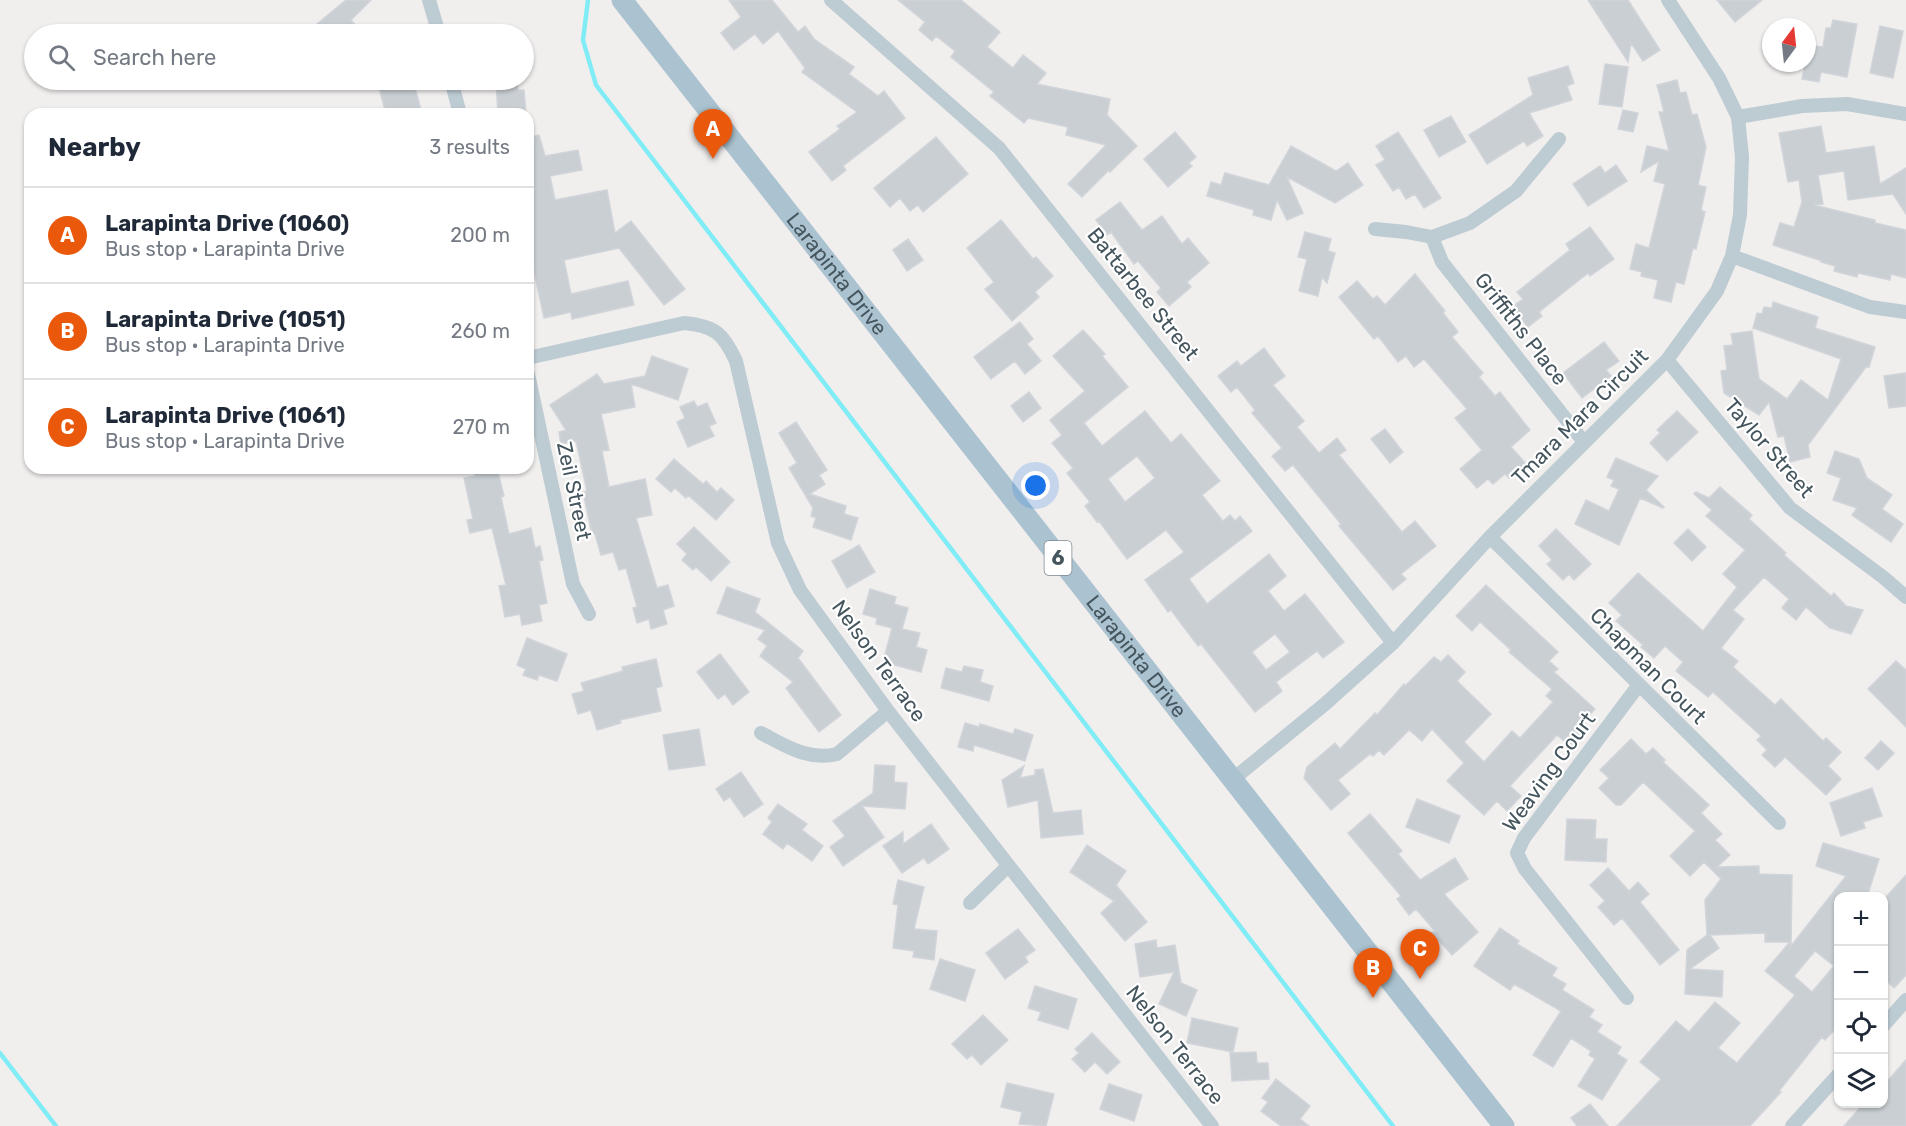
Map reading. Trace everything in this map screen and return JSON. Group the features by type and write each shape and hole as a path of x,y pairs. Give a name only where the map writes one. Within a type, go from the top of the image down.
{"main road":[{"name":"Larapinta Drive","path":"622,0 1502,1122"}],"street":[{"path":"429,0 437,24"},
{"name":"Battarbee Street","path":"831,0 999,148 1393,643"},
{"name":"Tmara Mara Circuit","path":"1232,780 1325,704 1393,643 1490,537 1667,360 1717,291 1732,256 1740,215 1742,157 1738,117 1719,78 1668,0"},
{"path":"454,90 458,108"},
{"path":"1738,117 1802,106 1847,104 1906,114"},
{"path":"1375,230 1432,237 1470,223 1516,190 1559,139"},
{"name":"Griffiths Place","path":"1432,237 1442,262 1584,442"},
{"path":"1732,256 1870,306 1906,312"},
{"name":"Nelson Terrace","path":"534,357 684,323 701,325 717,331 727,342 736,361 778,543 800,590 888,711 1212,1126"},
{"name":"Taylor Street","path":"1667,360 1790,508 1883,577 1906,597"},
{"name":"Zeil Street","path":"534,402 573,584 589,614"},
{"name":"Chapman Court","path":"1490,537 1638,686 1779,823"},
{"name":"Weaving Court","path":"1627,998 1525,869 1516,853 1524,838 1638,686"},
{"path":"761,733 798,753 826,756 837,754 888,711"},
{"path":"970,903 1008,866"},
{"path":"1888,1020 1906,1000"},
{"path":"1792,1126 1834,1080"}],"building":[{"path":"346,0 371,0 351,20 354,24 317,24"},
{"path":"729,0 772,0 798,32 805,26 814,39 854,67 849,74 878,96 884,91 905,118 843,166 846,170 832,181 809,152 840,129 837,126 857,112 802,72 805,68 778,31 763,44 755,34 734,50 721,33 741,17"},
{"path":"898,0 961,0 1000,32 987,47 1013,68 1023,55 1046,73 1037,84 1110,99 1107,115 1137,146 1082,197 1068,184 1106,145 1066,135 1068,127 1028,118 1024,123 990,96 994,92 951,57 955,51 936,36 932,41 919,30 925,22"},
{"path":"1588,0 1628,0 1660,50 1643,61 1631,43 1628,62"},
{"path":"1717,0 1762,0 1735,22"},
{"path":"1833,20 1857,24 1847,77 1821,72 1819,82 1802,79 1803,72 1816,72 1816,46 1823,47 1826,28 1831,28"},
{"path":"1880,26 1903,31 1893,78 1870,73"},
{"path":"1605,64 1628,67 1622,107 1599,104"},
{"path":"1568,66 1574,83 1567,86 1572,100 1529,113 1543,136 1527,146 1524,141 1487,164 1469,135 1533,95 1528,78"},
{"path":"1677,80 1680,93 1686,92 1692,115 1697,114 1706,147 1698,185 1706,187 1701,210 1705,212 1696,249 1693,248 1684,284 1676,282 1671,302 1654,298 1658,280 1641,276 1642,272 1630,269 1636,244 1649,248 1665,184 1654,181 1659,161 1641,172 1647,146 1669,151 1659,112 1664,112 1657,85"},
{"path":"380,90 416,90 420,108 384,108"},
{"path":"497,90 524,90 526,108 498,108"},
{"path":"1623,110 1638,113 1633,132 1618,129"},
{"path":"1451,116 1466,142 1439,157 1424,130"},
{"path":"1821,126 1826,153 1874,146 1880,184 1906,168 1906,214 1893,194 1848,200 1844,171 1818,175 1823,204 1814,205 1906,230 1906,278 1891,274 1890,280 1858,273 1857,277 1834,271 1835,266 1773,245 1780,223 1794,227 1802,202 1799,180 1788,182 1779,133"},
{"path":"1175,132 1196,157 1189,163 1192,166 1168,187 1144,159"},
{"path":"1398,132 1441,198 1424,208 1415,194 1406,199 1399,187 1393,191 1376,165 1385,160 1376,146"},
{"path":"539,135 545,156 578,150 582,170 550,176 555,200 607,190 615,233 631,221 685,289 664,305 619,248 564,260 571,294 628,281 634,305 572,319 571,312 544,318 534,271 534,136"},
{"path":"936,137 968,174 923,212 918,205 910,211 900,198 890,207 874,188"},
{"path":"1291,146 1336,171 1348,163 1363,185 1335,203 1287,177 1303,213 1287,220 1277,200 1271,220 1253,215 1254,210 1207,196 1211,182 1221,185 1225,173 1269,185"},
{"path":"1616,165 1627,181 1588,206 1573,184 1600,166 1605,173"},
{"path":"1120,202 1142,230 1162,216 1182,244 1188,238 1209,263 1187,282 1191,287 1169,306 1157,292 1161,288 1138,261 1134,264 1111,232 1107,235 1096,220"},
{"path":"1001,220 1033,259 1036,257 1053,276 1035,292 1039,297 1012,321 985,289 994,282 967,248"},
{"path":"1590,227 1614,259 1590,276 1588,273 1539,312 1542,316 1528,327 1512,307 1523,299 1517,292 1570,250 1566,244"},
{"path":"1305,232 1331,239 1328,251 1335,253 1327,283 1322,277 1318,296 1299,291 1307,259 1298,257"},
{"path":"908,239 923,260 907,271 893,250"},
{"path":"1415,274 1445,311 1443,313 1458,332 1452,337 1483,373 1479,377 1495,396 1500,392 1530,430 1511,447 1526,464 1509,478 1505,474 1493,484 1488,479 1477,488 1460,469 1482,450 1455,418 1467,409 1424,359 1414,367 1406,356 1398,362 1378,336 1374,339 1339,297 1357,281 1373,299 1377,296 1385,305"},
{"path":"1773,302 1818,317 1815,328 1875,347 1869,367 1866,367 1808,445 1810,457 1790,462 1784,436 1778,437 1769,402 1759,415 1724,393 1721,371 1727,370 1724,346 1733,345 1731,334 1752,331 1759,379 1787,399 1801,380 1828,400 1841,359 1753,328 1757,313 1762,314 1764,307 1772,308"},
{"path":"1020,322 1033,339 1027,344 1041,361 1025,374 1015,361 991,379 974,357"},
{"path":"1083,330 1105,354 1102,356 1128,387 1084,423 1102,446 1145,411 1171,443 1181,434 1220,481 1202,495 1223,521 1230,515 1235,521 1240,516 1252,531 1189,579 1207,604 1269,554 1286,576 1268,591 1284,611 1305,594 1344,642 1323,658 1317,651 1276,682 1282,691 1255,712 1201,644 1198,646 1171,610 1168,612 1145,580 1184,552 1166,530 1127,559 1085,506 1090,502 1067,473 1073,468 1052,443 1062,435 1050,420 1085,391 1053,356","holes":["1137,456 1155,478 1125,502 1108,479","1275,634 1290,652 1266,670 1252,652"]},
{"path":"1604,342 1619,361 1606,370 1611,376 1582,398 1563,373"},
{"path":"1264,348 1285,376 1273,385 1304,421 1297,427 1319,453 1337,438 1346,450 1339,455 1402,532 1415,521 1436,546 1401,574 1406,579 1393,590 1339,526 1341,524 1293,465 1285,471 1272,456 1282,448 1252,413 1255,410 1237,387 1231,392 1218,376 1237,361 1241,366"},
{"path":"652,356 688,369 678,400 631,384 635,407 601,414 609,450 602,451 609,487 645,479 652,515 636,518 657,588 668,585 674,606 663,610 667,624 651,629 649,619 637,623 633,608 637,607 626,568 619,570 613,552 601,555 595,534 592,534 583,492 587,491 576,441 561,444 559,432 566,430 550,405 597,374 604,384 645,376"},
{"path":"1906,373 1906,406 1889,408 1884,376"},
{"path":"1029,392 1041,408 1023,422 1011,406"},
{"path":"694,401 697,407 707,403 716,423 709,426 714,436 688,447 677,422 685,418 680,407"},
{"path":"1677,411 1698,432 1667,461 1650,443 1660,433 1657,430"},
{"path":"796,422 827,470 819,475 825,484 810,494 846,506 844,514 858,518 851,540 813,527 816,518 811,516 813,508 789,468 797,463 779,433"},
{"path":"1385,429 1403,452 1390,463 1371,439"},
{"path":"1835,451 1859,459 1867,478 1892,495 1882,509 1903,524 1891,542 1852,515 1857,508 1833,500 1841,478 1827,473"},
{"path":"1616,458 1658,476 1646,490 1664,507 1640,498 1619,545 1575,524 1586,500 1609,511 1619,489 1611,486 1614,480 1607,477"},
{"path":"674,459 703,484 706,481 717,492 721,488 734,500 716,520 688,495 686,498 675,488 671,492 656,479"},
{"path":"474,474 498,474 509,534 531,528 535,548 540,546 543,560 539,561 547,603 539,605 542,621 522,625 520,614 505,617 499,586 506,585 492,528 470,533 467,520 473,519 464,478 475,476"},
{"path":"1720,487 1752,515 1749,519 1786,553 1784,555 1831,596 1834,593 1846,606 1863,610 1851,634 1830,628 1806,607 1796,620 1782,608 1789,599 1764,577 1733,610 1744,619 1721,648 1738,661 1733,667 1775,705 1781,699 1823,741 1826,738 1841,752 1828,766 1841,779 1826,795 1785,757 1775,767 1762,755 1767,750 1757,740 1761,736 1713,692 1708,697 1676,671 1683,662 1665,646 1654,658 1641,647 1643,645 1616,621 1622,615 1609,603 1638,573 1703,631 1737,587 1723,574 1745,550 1706,516 1712,510 1694,494 1696,492 1709,498"},
{"path":"694,527 730,562 711,581 696,567 693,570 682,560 687,554 677,544"},
{"path":"1556,529 1591,564 1574,580 1569,574 1563,580 1547,564 1552,560 1539,546"},
{"path":"1688,529 1706,547 1692,561 1674,543"},
{"path":"859,545 875,572 847,588 832,561"},
{"path":"1486,585 1558,652 1549,661 1558,669 1554,672 1595,709 1581,724 1586,729 1570,746 1557,735 1510,786 1521,796 1507,811 1497,801 1484,815 1447,781 1464,763 1432,729 1422,741 1409,730 1384,755 1379,750 1373,756 1370,754 1338,780 1350,794 1331,810 1304,778 1307,767 1335,743 1340,749 1434,657 1441,662 1448,655 1465,672 1457,681 1491,714 1464,742 1484,762 1512,731 1520,738 1553,702 1546,696 1552,689 1509,652 1511,650 1480,622 1472,631 1456,616"},
{"path":"727,587 760,599 755,612 803,651 798,658 841,715 819,732 786,688 793,682 760,656 767,646 758,639 765,630 717,613"},
{"path":"870,589 896,597 894,604 908,608 902,629 920,633 916,647 927,650 921,672 883,662 892,628 876,624 877,618 863,614"},
{"path":"527,638 567,654 557,681 539,675 537,680 523,675 526,669 517,665"},
{"path":"720,654 749,692 733,705 725,694 718,699 697,672"},
{"path":"656,659 662,686 656,688 661,711 620,720 621,723 597,730 591,710 578,714 572,694 584,691 581,683 623,671 622,667"},
{"path":"1896,661 1906,670 1906,727 1868,689"},
{"path":"964,666 983,670 980,682 993,686 989,701 941,688 946,668 962,672"},
{"path":"965,723 979,727 980,724 1013,734 1015,729 1033,735 1025,761 974,745 973,751 958,747"},
{"path":"699,729 705,765 669,770 663,735"},
{"path":"1631,739 1646,754 1653,748 1665,760 1663,762 1709,805 1701,813 1722,834 1715,840 1730,855 1717,867 1759,866 1759,874 1792,875 1791,946 1846,876 1816,866 1823,843 1879,859 1869,892 1834,892 1834,966 1834,1000 1834,1030 1825,1040 1822,1037 1779,1091 1781,1092 1750,1126 1617,1126 1661,1079 1640,1062 1676,1021 1689,1032 1715,1002 1740,1023 1718,1048 1737,1063 1795,995 1765,971 1790,942 1765,942 1765,933 1710,935 1719,948 1690,969 1723,971 1722,997 1685,994 1687,950 1707,935 1705,900 1721,879 1704,862 1690,876 1670,856 1695,831 1643,782 1621,805 1616,805 1599,788 1609,778 1600,770","holes":["1815,951 1834,966 1812,992 1794,976"]},
{"path":"1881,741 1894,753 1878,770 1865,758"},
{"path":"875,765 895,766 894,782 907,783 905,809 862,806 884,837 843,866 830,847 845,836 833,821 873,793"},
{"path":"1024,766 1020,778 1035,775 1035,770 1043,769 1053,813 1081,810 1083,834 1041,838 1038,800 1008,807 1002,780"},
{"path":"741,772 763,804 744,817 730,797 724,801 716,789"},
{"path":"1872,788 1882,816 1863,822 1865,828 1841,836 1830,803"},
{"path":"1417,799 1460,816 1449,843 1406,827"},
{"path":"778,804 807,824 802,830 823,846 812,861 787,843 783,849 763,834 772,822 768,818"},
{"path":"1370,814 1402,851 1398,854 1420,880 1455,858 1468,879 1444,894 1478,932 1452,955 1432,933 1435,931 1416,909 1409,915 1397,899 1401,896 1348,833"},
{"path":"1567,819 1596,820 1595,839 1607,839 1606,862 1565,860"},
{"path":"931,824 949,849 928,864 924,858 902,873 883,846 903,832 903,844"},
{"path":"1087,845 1126,871 1116,885 1147,922 1125,941 1101,913 1114,901 1070,872"},
{"path":"1608,868 1629,891 1638,882 1649,894 1640,902 1679,950 1660,965 1622,918 1614,925 1598,907 1605,901 1590,885"},
{"path":"1906,875 1906,975 1894,988 1888,982 1888,895"},
{"path":"898,880 924,887 914,929 937,931 934,960 913,957 914,951 893,948 898,905 893,904"},
{"path":"1500,928 1519,941 1517,944 1557,968 1552,976 1566,984 1562,990 1594,1010 1589,1017 1602,1025 1597,1032 1621,1047 1617,1054 1627,1060 1602,1100 1578,1086 1595,1059 1589,1055 1591,1051 1571,1038 1553,1067 1533,1055 1561,1011 1514,984 1510,990 1474,966"},
{"path":"1018,929 1035,950 1025,957 1028,962 1005,979 986,953"},
{"path":"1156,940 1157,948 1175,945 1181,983 1197,990 1186,1016 1159,1004 1174,972 1140,977 1135,944"},
{"path":"940,959 975,970 965,1001 930,989"},
{"path":"1035,986 1077,999 1068,1029 1038,1020 1041,1012 1028,1008"},
{"path":"983,1015 1008,1040 981,1065 972,1055 967,1059 952,1044"},
{"path":"1192,1018 1238,1028 1233,1052 1187,1043"},
{"path":"1092,1033 1120,1062 1107,1074 1095,1062 1085,1072 1072,1059 1079,1053 1075,1049"},
{"path":"1256,1052 1257,1063 1268,1063 1269,1079 1232,1081 1230,1053"},
{"path":"1906,1060 1906,1126 1844,1126 1860,1108 1888,1108 1888,1080"},
{"path":"1276,1079 1310,1106 1300,1119 1309,1126 1281,1126 1261,1111 1268,1102 1262,1098"},
{"path":"1007,1083 1054,1094 1046,1126 1019,1124 1022,1112 1001,1107"},
{"path":"1109,1084 1142,1095 1134,1121 1100,1109"},
{"path":"1590,1104 1608,1126 1577,1126 1571,1118"}],"waterway":[{"path":"588,0 583,40 596,85 1393,1126"},
{"path":"0,1053 56,1126"}],"place":[{"name":"Larapinta Drive (1060)","path":"713,159"},
{"name":"Larapinta Drive (1061)","path":"1420,979"},
{"name":"Larapinta Drive (1051)","path":"1373,998"}]}
